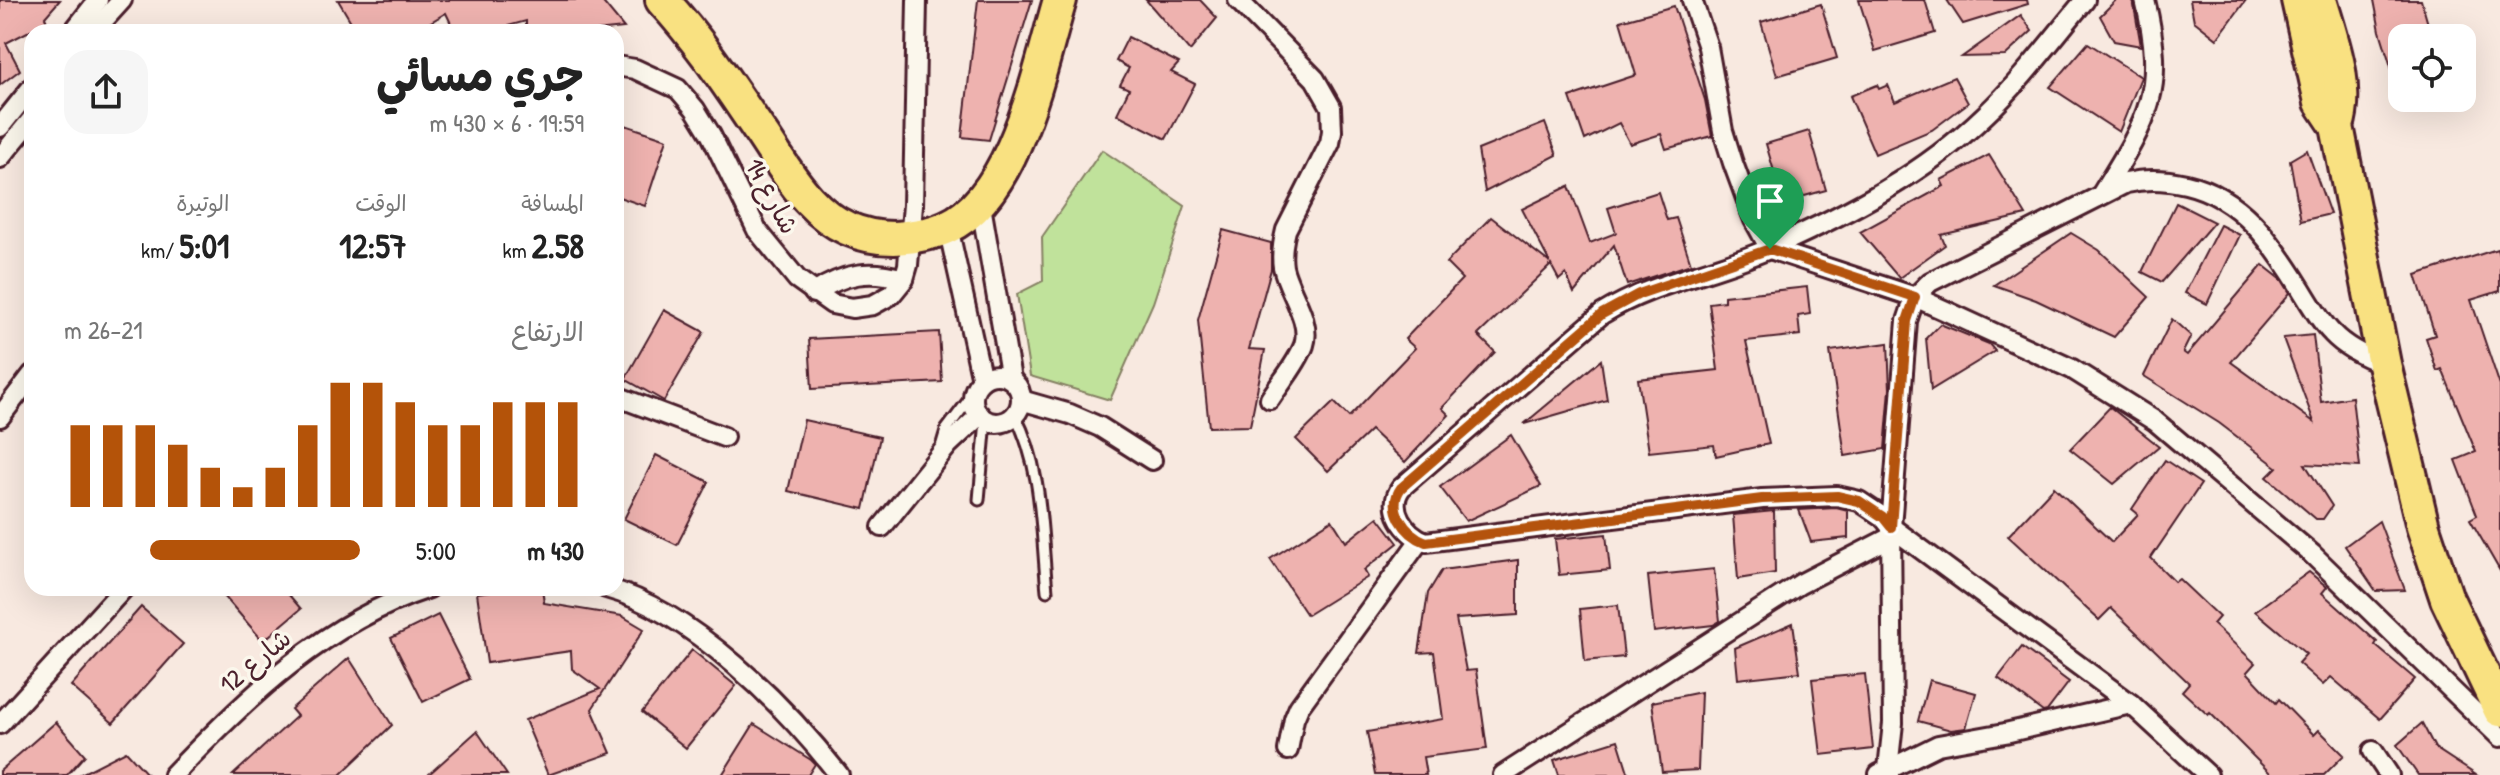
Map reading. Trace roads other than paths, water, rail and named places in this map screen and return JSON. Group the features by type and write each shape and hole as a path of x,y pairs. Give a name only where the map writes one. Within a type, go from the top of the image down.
{"highway":[{"path":"662,0 710,57 808,199 868,254 909,237 948,227 966,215 999,176 1017,139 1060,0"},
{"path":"2298,0 2321,102 2337,126 2384,364 2423,527 2447,599 2500,710"},
{"path":"2320,0 2340,86 2342,106 2337,126"}],"street":[{"path":"79,24 98,0"},
{"path":"100,24 122,0"},
{"path":"814,293 847,275 868,254 885,273 904,279 913,205 917,0"},
{"path":"1238,0 1322,87 1331,107 1332,119 1330,143 1283,241 1284,268 1303,322 1305,337 1298,356 1270,399"},
{"path":"1692,0 1708,47 1723,131 1733,163 1754,220 1770,249 1915,297 2072,369 2155,421 2312,554 2500,737"},
{"path":"2085,0 2013,87 1952,144 1892,187 1770,249 1639,294 1611,309 1398,492 1395,504 1398,517 1408,531 1420,540 1441,540 1762,499 1837,496 1859,501 1883,517 1891,532 2131,704 2208,775"},
{"path":"2101,195 2140,132 2153,92 2156,59 2145,0"},
{"name":"شارع 14","path":"624,67 635,69 678,89 695,109 757,230 775,256 814,293 832,304 852,308 873,305 891,295 904,279"},
{"path":"0,127 24,97"},
{"path":"0,158 24,129"},
{"path":"1885,773 1893,723 1891,532 1907,321 1915,297 1930,282 2101,195 2143,179 2169,180 2201,188 2225,199 2273,245 2331,332 2359,354 2384,364"},
{"path":"980,200 1011,379"},
{"path":"948,227 978,386 973,401 983,417 1001,422 1018,407 1070,414 1100,427 1152,460"},
{"path":"978,386 994,375 1011,379 1017,385 1018,407"},
{"path":"0,417 24,386"},
{"path":"624,399 724,437"},
{"path":"882,527 939,457 983,417"},
{"path":"1503,775 1800,584 1891,532"},
{"path":"1288,750 1299,707 1420,540"},
{"path":"624,595 672,619 728,659 778,704 839,775"},
{"path":"0,724 117,596"},
{"name":"شارع 12","path":"173,775 245,701 297,657 365,615 410,596"},
{"path":"1885,773 1938,745 2131,704"},
{"path":"2373,751 2389,775"}],"lane":[{"path":"939,457 946,430 978,386"},
{"path":"1018,407 1036,473 1047,591"},
{"path":"979,500 983,417"}]}
